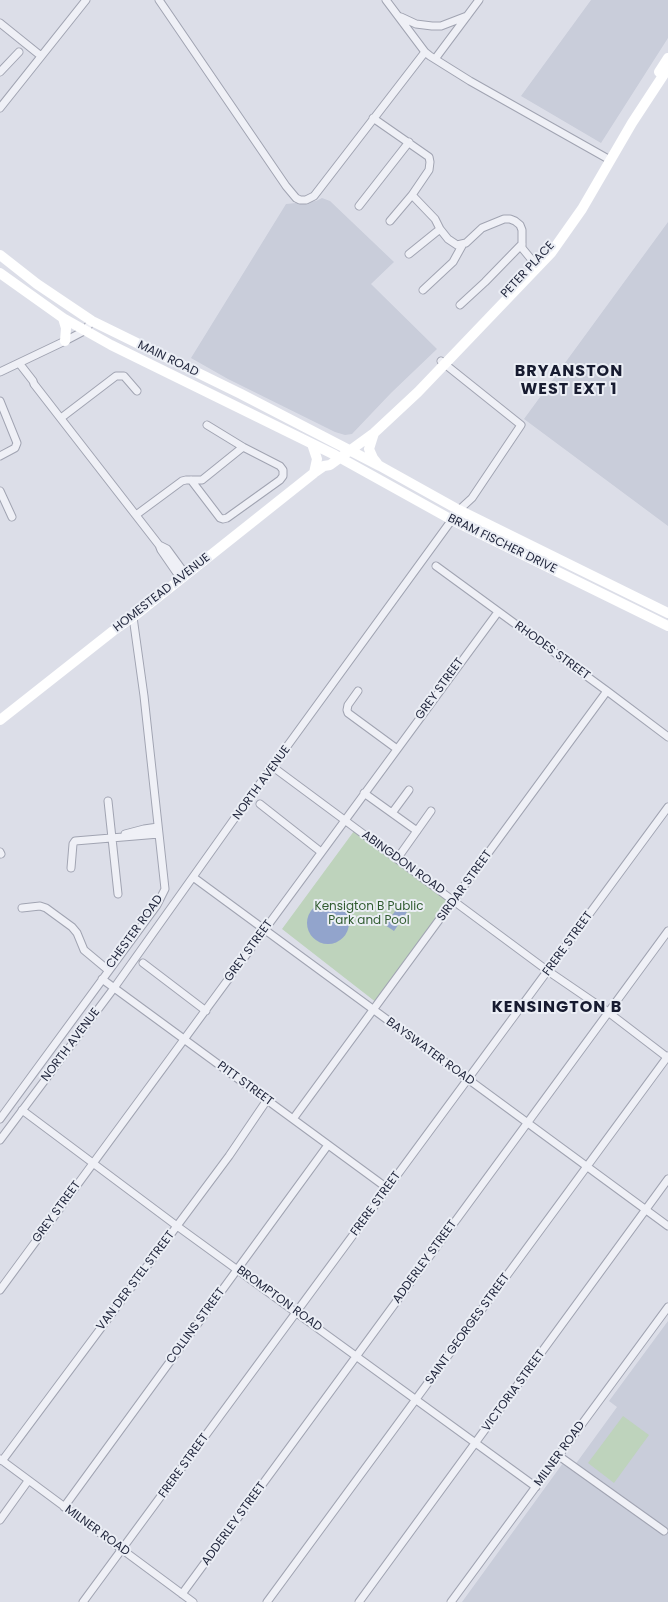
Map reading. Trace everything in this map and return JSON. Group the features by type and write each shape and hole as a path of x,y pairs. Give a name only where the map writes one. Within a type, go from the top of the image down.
{"main road":[{"name":"PETER PLACE","path":"348,449 374,432 418,392 442,363 536,265 563,231 668,58"},
{"name":"PETER PLACE","path":"348,449 442,363 551,253 582,209 608,158 668,68"},
{"name":"MAIN ROAD","path":"0,255 37,284 92,321 242,394 348,449"},
{"name":"MAIN ROAD","path":"0,273 63,318 84,331 138,360 337,456"},
{"path":"63,318 66,328 65,341"},
{"path":"374,432 369,449 373,458 380,466"},
{"path":"312,444 317,459 314,473"},
{"name":"HOMESTEAD AVENUE","path":"0,720 113,631 133,618 324,466 326,462 348,449"},
{"name":"BRAM FISCHER DRIVE","path":"348,449 459,510 668,613"},
{"name":"BRAM FISCHER DRIVE","path":"337,456 452,520 668,626"}],"street":[{"path":"0,108 86,0"},
{"path":"159,0 292,194 296,198 306,200 314,196 425,52"},
{"path":"386,0 425,52 435,60 608,158"},
{"path":"435,60 479,0"},
{"path":"397,15 416,24 432,26 441,26 467,16"},
{"path":"0,23 41,56"},
{"path":"0,72 18,52"},
{"path":"373,118 429,157 430,162 429,170 412,195 390,221"},
{"path":"359,206 409,142"},
{"path":"412,195 435,218 440,229 453,244 463,244"},
{"path":"423,290 453,262 463,244 482,228 504,219 515,221 520,225 522,230 522,244 525,253 536,265"},
{"path":"409,254 440,229"},
{"path":"460,305 522,244"},
{"path":"0,372 84,331 92,321"},
{"path":"17,363 30,383 34,384 61,418 87,454 159,545 160,550 183,577"},
{"name":"NORTH AVENUE","path":"0,1140 114,988 459,510 472,498 522,425 442,363"},
{"path":"61,418 116,376 124,376 137,391"},
{"path":"0,401 17,443 15,448 0,456"},
{"path":"191,480 220,518 223,519 227,518 280,480 283,476 283,470 280,466 243,447 207,425"},
{"path":"136,515 182,481 202,480 243,447"},
{"path":"0,491 12,517"},
{"name":"RHODES STREET","path":"436,566 607,691 668,738"},
{"name":"GREY STREET","path":"0,1290 185,1040 320,852 498,612"},
{"name":"CHESTER ROAD","path":"0,1119 164,894 166,885 145,704 133,618"},
{"path":"358,691 348,705 348,714 397,749"},
{"name":"SIRDAR STREET","path":"293,1119 607,691"},
{"name":"ABINGDON ROAD","path":"273,767 548,971 608,1012 668,1057"},
{"path":"392,813 409,790"},
{"path":"364,793 417,831"},
{"path":"108,801 118,894"},
{"path":"260,804 320,852"},
{"name":"FRERE STREET","path":"83,1602 668,807"},
{"path":"397,859 431,811"},
{"path":"71,868 75,841 113,838 144,829 159,831"},
{"name":"BAYSWATER ROAD","path":"193,877 668,1226"},
{"path":"22,908 40,906 46,908 72,927 77,933 84,950 108,970"},
{"name":"ADDERLEY STREET","path":"182,1594 357,1356 526,1122 668,931"},
{"path":"144,963 206,1011"},
{"name":"PITT STREET","path":"102,979 387,1188"},
{"name":"SAINT GEORGES STREET","path":"267,1602 668,1057"},
{"name":"VAN DER STEL STREET","path":"1,1460 229,1156 267,1100"},
{"name":"BROMPTON ROAD","path":"22,1110 177,1226 536,1487"},
{"name":"COLLINS STREET","path":"64,1507 328,1145"},
{"name":"VICTORIA STREET","path":"359,1602 476,1444 668,1179"},
{"name":"MILNER ROAD","path":"451,1602 668,1307"},
{"path":"559,1456 664,1531"},
{"name":"MILNER ROAD","path":"1,1460 194,1602"},
{"path":"0,1520 28,1481"}],"shaded area":[{"path":"591,0 668,0 668,38 601,143 521,96"},
{"path":"322,198 330,201 394,262 371,284 437,349 391,393 352,434 345,435 335,432 228,379 191,358 286,204 316,201"},
{"path":"668,222 668,526 524,419"},
{"path":"668,1321 668,1602 462,1602 563,1463 572,1469 617,1407 609,1401"}],"green space":[{"name":"Kensigton B Public Park and Pool","path":"357,827 457,900 377,1003 282,929"},
{"path":"623,1416 649,1435 614,1483 588,1463"}],"water":[{"path":"324,902 332,902 340,905 346,911 349,923 346,935 340,941 332,944 324,944 316,941 310,935 307,927 307,919 310,911 316,905"},
{"path":"399,906 407,912 394,931 385,925"}],"district":[{"name":"BRYANSTON WEST EXT 1","path":"569,381"},
{"name":"KENSINGTON B","path":"557,1008"}]}
